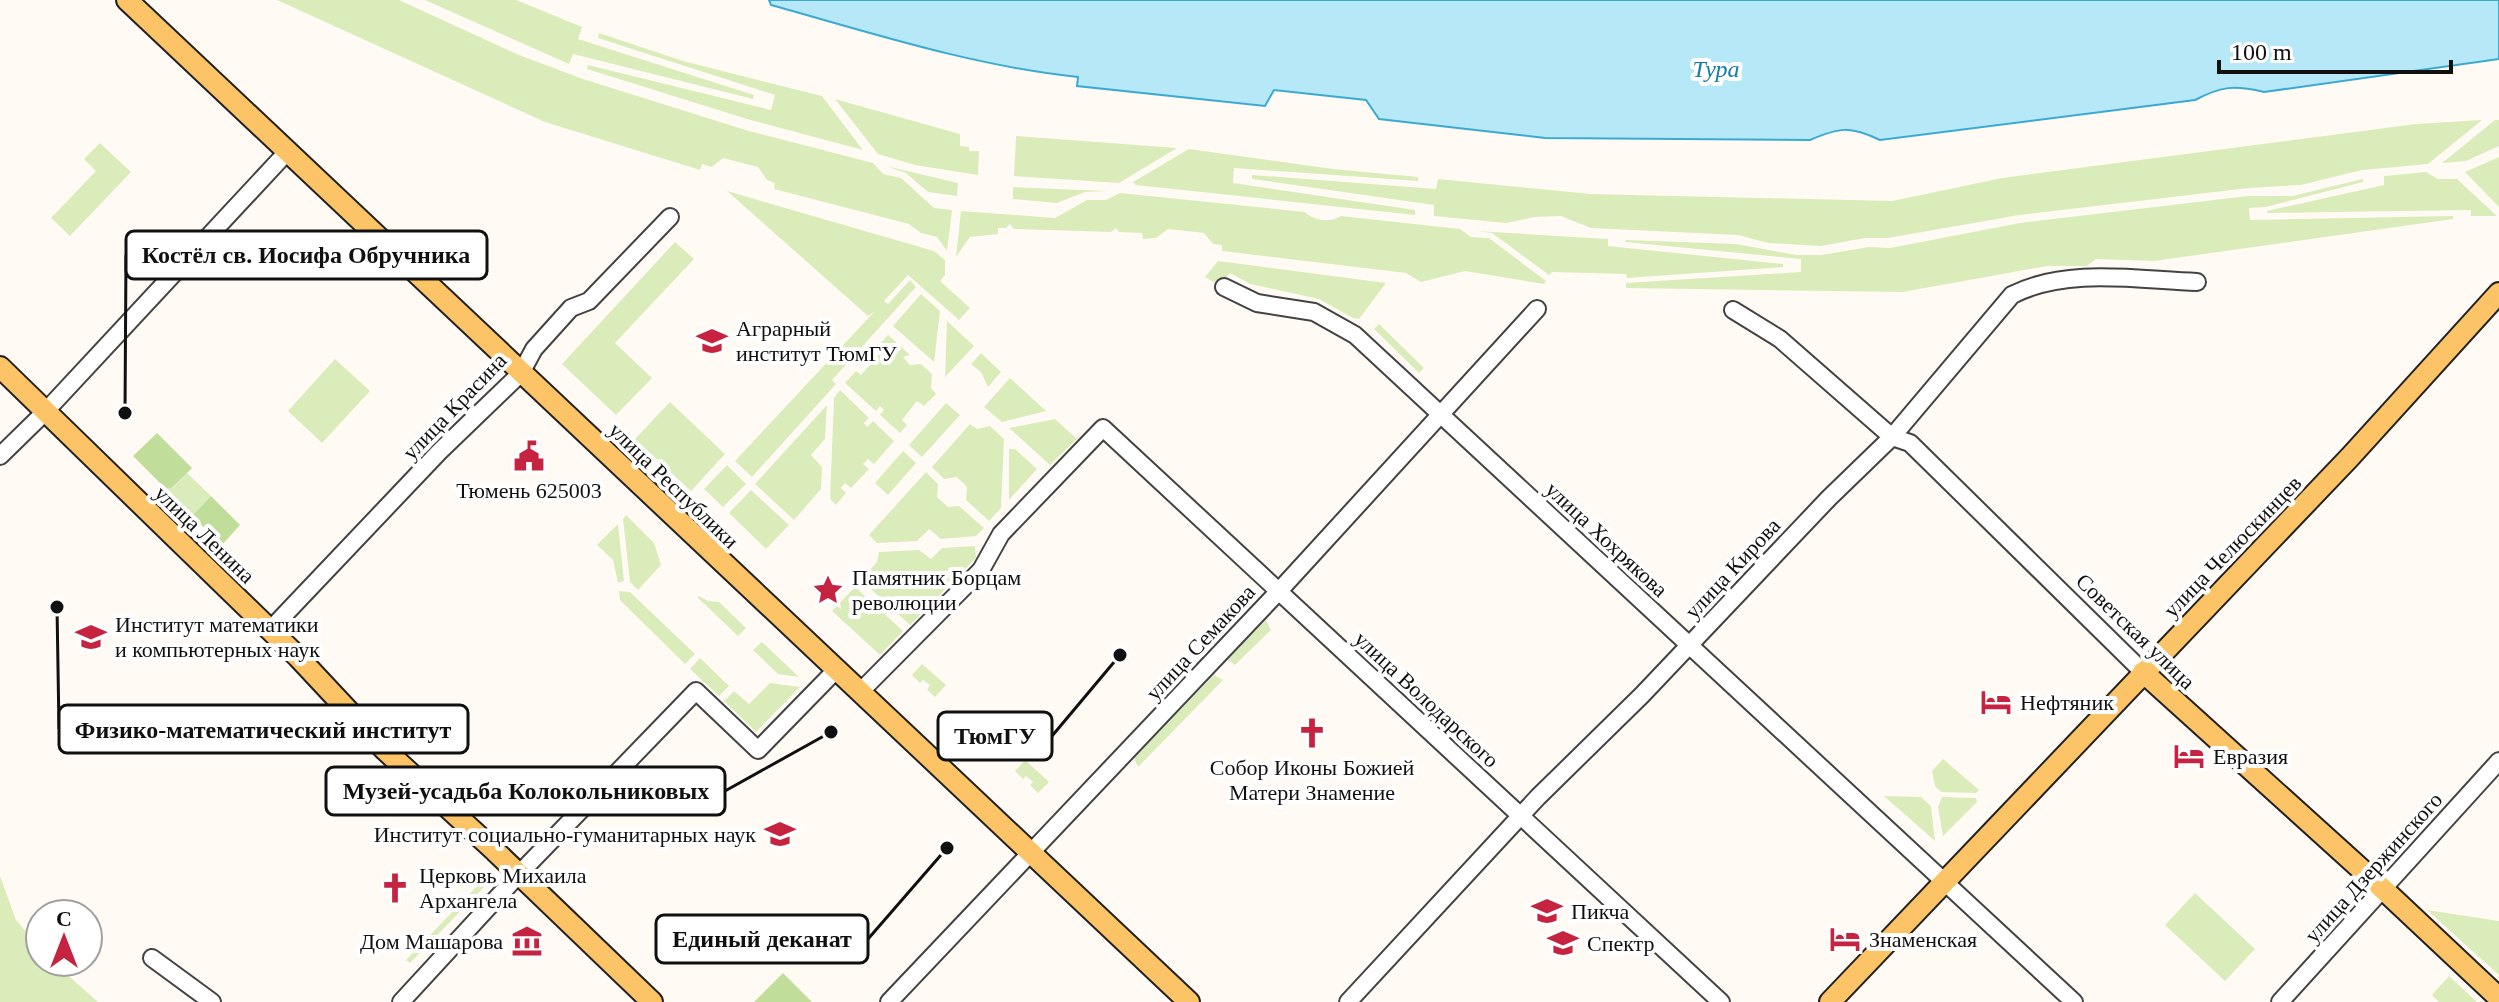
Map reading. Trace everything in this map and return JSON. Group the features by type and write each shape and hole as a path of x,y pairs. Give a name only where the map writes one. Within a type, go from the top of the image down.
{"main road":[{"name":"улица Республики","path":"127,0 1189,1002"},
{"name":"улица Челюскинцев","path":"1830,1002 2350,457 2499,293"},
{"name":"улица Ленина","path":"0,367 270,630 385,750 652,1002"},
{"name":"Советская улица","path":"2143,672 2499,998"}],"street":[{"path":"0,456 45,412 287,152"},
{"name":"улица Красина","path":"270,630 439,452 521,373 534,349 571,308 589,301 670,217"},
{"name":"улица Кирова","path":"1348,1002 1521,815 1892,437 2012,295 2050,281 2088,278 2197,282"},
{"name":"улица Хохрякова","path":"1224,287 1257,303 1314,312 1355,335 2074,1002"},
{"name":"улица Семакова","path":"889,1002 1279,591 1537,309"},
{"name":"Советская улица","path":"1733,310 1780,339 1892,437 1910,443 2143,672"},
{"name":"улица Володарского","path":"860,692 981,570 1001,534 1103,428 1721,1002"},
{"path":"401,1002 519,874 696,691 758,750 835,671"},
{"name":"улица Дзержинского","path":"2280,1002 2499,761"},
{"path":"152,958 212,1002"}],"green space":[{"path":"277,0 399,0 519,55 583,79 749,131 873,163 883,174 901,178 934,208 952,210 947,251 937,237 921,233 909,224 774,189 775,183 767,180 758,167 723,158 712,167 702,164 700,170 545,122"},
{"path":"425,0 516,0 582,27 578,39 754,95 753,99 573,54 569,64"},
{"path":"599,33 683,61 822,96 863,150 747,119 587,69 588,65 771,110 775,95 598,38"},
{"path":"835,99 960,134 960,146 969,147 969,151 979,151 978,175 915,165 878,154"},
{"path":"2482,120 2428,164 2362,170 2301,185 2249,188 2019,215 1888,238 1865,238 1821,246 1768,243 1738,235 1591,228 1561,216 1534,217 1506,223 1434,216 1434,205 1252,179 1252,175 1436,189 1438,179 1591,194 1892,201 2002,178 2416,124"},
{"path":"2495,120 2499,120 2499,146 2466,161 2442,163"},
{"path":"1016,136 1177,148 1119,183 1014,176"},
{"path":"100,143 131,172 70,236 51,218 96,171 84,159"},
{"path":"1189,149 1418,177 1418,181 1234,168 1233,183 1415,210 1415,215 1136,185 1133,182"},
{"path":"2499,157 2499,207 2465,172"},
{"path":"886,166 958,183 957,196 928,192 906,173"},
{"path":"2426,172 2438,179 2457,179 2497,216 2471,216 2471,210 2267,213 2384,185 2384,176"},
{"path":"2363,179 2363,182 2266,207 2249,208 2250,220 2453,216 2453,219 2154,261 2096,259 2087,266 2047,266 1903,292 1626,288 1626,283 1801,272 1801,259 1626,240 1736,244 1796,255 1821,255 1869,247 1890,248 2020,223 2248,196 2292,196"},
{"path":"1013,187 1107,191 1085,192 1057,203 1013,199"},
{"path":"727,191 934,251 945,260 945,275 940,281 970,308 959,320 908,275 884,301 888,304 910,280 916,287 832,380 836,384 752,477 735,461 875,311 868,316"},
{"path":"1120,193 1305,212 1322,220 1341,216 1460,229 1471,237 1489,238 1546,281 1544,284 1465,271 1421,282 1406,273 1222,251 1222,245 1213,244 1204,233 1168,229 1156,238 1143,239 1142,233 1119,232 1116,228 1111,232 1014,229 1010,224 1006,228 998,228 998,234 970,237 956,257 961,211 1055,218 1087,200 1106,200"},
{"path":"1476,231 1608,239 1608,246 1783,264 1783,267 1627,278 1626,274 1552,272 1549,275 1492,233"},
{"path":"675,242 694,259 615,343 652,378 616,415 562,364"},
{"path":"1218,261 1386,283 1359,319 1319,299 1250,284 1230,273 1219,285 1205,277"},
{"path":"921,294 940,311 934,362 893,326"},
{"path":"947,321 974,346 945,377"},
{"path":"1379,324 1424,368 1419,373 1374,329"},
{"path":"888,335 910,355 903,357 910,365 921,364 932,374 931,388 936,394 924,406 917,401 902,420 907,425 900,433 880,415 884,410 880,406 876,411 845,383 856,371 861,375 882,351 878,346"},
{"path":"981,353 1001,372 988,387 981,372 971,364"},
{"path":"335,359 370,391 322,443 288,411"},
{"path":"1010,378 1046,411 1002,422 984,407"},
{"path":"840,390 869,418 864,423 867,427 873,421 894,441 874,464 868,459 863,464 869,469 851,488 845,483 841,488 846,493 836,505 830,499 834,398"},
{"path":"670,402 725,454 691,491 635,439"},
{"path":"946,403 960,415 922,457 909,445"},
{"path":"827,405 825,439 811,455 822,467 821,489 794,520 755,484"},
{"path":"1055,419 1077,439 1050,465 1009,428"},
{"path":"970,424 977,429 990,426 1004,439 1001,508 989,521 966,500 967,487 957,477 944,479 932,467"},
{"path":"157,433 192,468 172,488 165,488 133,456"},
{"path":"1009,449 1015,449 1037,469 1009,500"},
{"path":"903,451 916,463 888,495 875,483"},
{"path":"727,465 746,484 723,507 704,489"},
{"path":"926,472 938,484 937,497 948,507 959,506 984,528 976,536 941,539 929,529 917,541 877,543 869,535"},
{"path":"187,473 211,496 192,516 165,488 173,488"},
{"path":"751,490 789,525 766,549 729,513"},
{"path":"211,496 240,525 222,545 192,516"},
{"path":"626,515 654,543 661,565 638,590 630,582 623,519"},
{"path":"618,524 624,581 618,583 613,560 597,545"},
{"path":"975,546 976,558 910,625 861,580 877,562 879,552 919,550 931,559 942,548"},
{"path":"855,587 903,631 880,655 832,611"},
{"path":"619,591 630,592 695,654 685,664 620,600"},
{"path":"699,596 719,602 746,628 738,636"},
{"path":"1244,599 1250,605 1210,645 1202,641"},
{"path":"1266,620 1271,630 1235,665 1227,659"},
{"path":"762,642 799,677 778,674 753,650"},
{"path":"700,658 729,686 719,696 690,669"},
{"path":"922,664 946,685 935,697 927,690 930,685 923,680 920,683 912,675"},
{"path":"1214,675 1223,680 1138,767 1134,758"},
{"path":"770,683 800,687 756,732 724,701 734,691 749,704"},
{"path":"1943,759 1979,790 1976,793 1941,792 1935,786 1932,771"},
{"path":"1025,760 1049,782 1038,793 1030,785 1033,782 1026,776 1023,779 1015,771"},
{"path":"1884,796 1921,797 1931,806 1935,841"},
{"path":"1942,797 1976,798 1977,802 1943,836 1938,807"},
{"path":"0,876 16,920 24,929 24,978 71,978 98,1002 0,1002"},
{"path":"483,880 487,884 410,963 406,960"},
{"path":"2195,893 2255,949 2225,981 2165,925"},
{"path":"2427,910 2499,921 2499,975"},
{"path":"783,973 812,1002 754,1002"},
{"path":"2449,976 2477,1002 2439,1002 2432,995"}],"water":[{"name":"Тура","path":"769,0 2499,0 2499,59 2264,92 2228,88 2195,100 1880,140 1853,130 1829,133 1810,140 1545,138 1379,119 1366,100 1274,90 1265,106 1077,86 1078,77 1000,65 923,47 771,5"}],"place":[{"name":"Аграрный институт ТюмГУ","path":"712,341"},
{"name":"Костёл св. Иосифа Обручника","path":"125,413"},
{"name":"Тюмень 625003","path":"529,456"},
{"name":"Памятник Борцам революции","path":"828,590"},
{"name":"Физико-математический институт","path":"57,607"},
{"name":"Институт математики и компьютерных наук","path":"91,637"},
{"name":"ТюмГУ","path":"1120,655"},
{"name":"Нефтяник","path":"1996,702"},
{"name":"Музей-усадьба Колокольниковых","path":"831,732"},
{"name":"Собор Иконы Божией Матери Знамение","path":"1312,733"},
{"name":"Евразия","path":"2189,756"},
{"name":"Институт социально-гуманитарных наук","path":"780,834"},
{"name":"Единый деканат","path":"947,848"},
{"name":"Церковь Михаила Архангела","path":"395,888"},
{"name":"Пикча","path":"1547,911"},
{"name":"Знаменская","path":"1845,939"},
{"name":"Дом Машарова","path":"527,941"},
{"name":"Спектр","path":"1563,943"}]}
